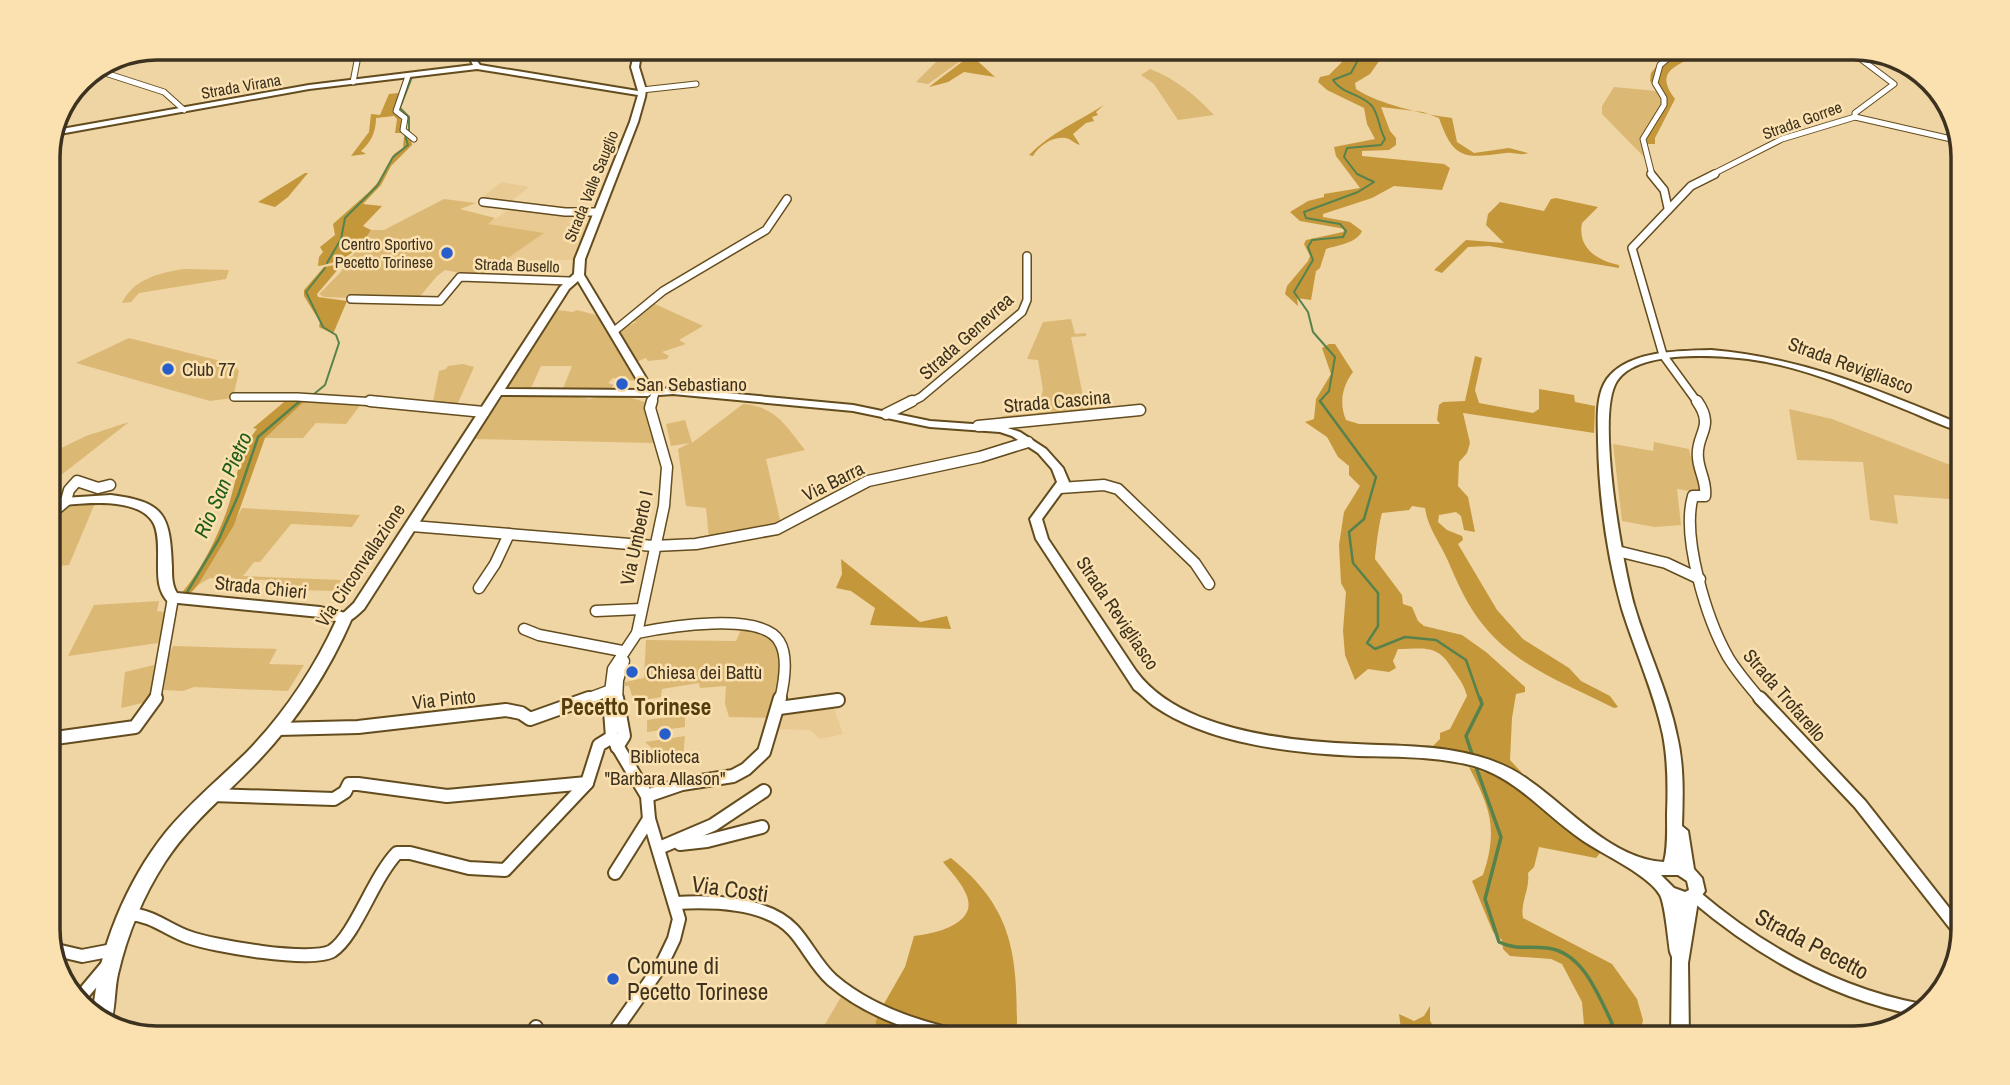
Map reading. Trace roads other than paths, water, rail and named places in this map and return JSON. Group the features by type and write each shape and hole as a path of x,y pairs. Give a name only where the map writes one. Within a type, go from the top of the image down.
{"main road":[{"path":"60,501 112,498 154,513 162,525 166,588 173,598"},
{"name":"Strada Chieri","path":"173,598 320,612 345,618"},
{"name":"Via Circonvallazione","path":"102,1009 112,956 129,915 170,839 278,729 337,637 345,618"}],"street":[{"path":"353,82 357,60"},
{"path":"474,60 477,67"},
{"name":"Strada Valle Sauglio","path":"574,278 579,258 634,122 641,91 635,67 636,60"},
{"path":"1666,60 1660,65 1655,83 1664,98 1664,105 1643,139 1648,151 1650,173 1664,190 1668,208"},
{"path":"1854,117 1855,113 1894,85 1862,60"},
{"name":"Strada Virana","path":"63,132 353,82 477,67 641,91"},
{"path":"106,73 164,92 184,110"},
{"path":"408,76 396,111 405,118 403,130 414,139"},
{"path":"641,91 696,84"},
{"name":"Strada Gorree","path":"1668,208 1691,186 1782,139 1854,117 1949,139"},
{"path":"613,332 663,291 770,226 787,199"},
{"path":"483,202 565,212 597,212"},
{"name":"Strada Trofarello","path":"1668,208 1632,247 1663,355 1705,413 1706,425 1697,456 1706,487 1704,496 1693,496 1688,503 1689,530 1715,632 1731,660 1772,710 1860,805 1951,920"},
{"name":"Strada Genevrea","path":"886,414 921,397 1022,312 1027,300 1027,256"},
{"name":"Strada Busello","path":"351,299 440,301 460,277 574,278"},
{"path":"574,278 650,389"},
{"name":"Via Circonvallazione","path":"345,618 360,605 574,278"},
{"name":"Strada Revigliasco","path":"1060,488 1036,519 1042,539 1139,684 1166,707 1198,722 1237,733 1309,747 1409,751 1457,757 1489,765 1513,777 1578,829 1611,851 1669,876 1698,885 1692,897 1684,899 1669,876 1674,758 1623,586 1617,551 1606,472 1602,410 1611,381 1625,369 1663,355 1700,352 1738,354 1794,364 1950,424"},
{"path":"497,392 650,389 853,408 930,424 1008,430 1042,451 1057,468 1063,482 1060,488 1077,491 1107,485 1118,489 1195,563 1209,584"},
{"name":"Via Umberto I","path":"618,1026 662,964 674,939 679,919 649,819 647,796 615,742 608,691 613,669 622,651 636,634 667,488 667,467 650,408 650,389"},
{"path":"234,397 343,399 484,412"},
{"name":"Strada Cascina","path":"978,426 1140,410"},
{"name":"Via Barra","path":"412,526 653,546 696,544 777,529 868,481 980,457 1028,442"},
{"path":"60,505 77,481 98,488 110,485"},
{"path":"479,588 495,565 509,534"},
{"path":"1617,551 1666,563 1700,579"},
{"path":"60,737 135,727 148,713 155,702 173,598"},
{"name":"Via Umberto I","path":"596,611 641,609"},
{"path":"129,915 144,915 190,937 222,945 312,955 329,953 342,939 373,883 397,853 410,853 469,868 505,870 587,783 599,745 615,742 624,736 616,712 616,690 620,669 636,634 676,625 761,629 778,638 783,652 779,708 762,754 740,773 683,783 647,796"},
{"path":"524,629 539,635 622,651"},
{"name":"Via Pinto","path":"278,729 358,727 506,710 521,713 530,719 608,691"},
{"path":"779,708 838,700"},
{"path":"212,795 334,799 345,792 349,784 358,784 447,796 587,783"},
{"path":"659,848 705,829 764,790"},
{"path":"615,873 649,819"},
{"path":"659,848 707,841 762,827"},
{"path":"1669,876 1680,962 1681,1026"},
{"path":"1680,962 1692,897"},
{"name":"Strada Pecetto","path":"1692,897 1721,919 1809,972 1885,1003 1910,1008"},
{"name":"Via Costi","path":"676,903 700,903 764,912 783,920 832,980 891,1013 922,1026"},
{"path":"63,954 70,957 112,956"},
{"path":"83,993 112,956"}],"waterway":[{"path":"1320,401 1329,391 1335,357 1313,332 1308,312 1294,292 1313,260 1308,247 1312,240 1343,237 1346,231 1340,224 1306,218 1304,212 1358,192 1374,182 1357,174 1344,157 1347,148 1381,145 1385,139 1376,114 1368,102 1342,89 1333,80 1351,73 1358,60"},
{"name":"Rio San Pietro","path":"409,132 409,117 400,108 412,77"},
{"name":"Rio San Pietro","path":"327,263 341,239 345,218 377,186 393,157 408,145 405,135"},
{"name":"Rio San Pietro","path":"314,394 325,385 339,343 336,335 323,327 306,292 325,268"},
{"name":"Rio San Pietro","path":"298,403 302,400"},
{"name":"Rio San Pietro","path":"186,594 219,539 238,496 258,437 300,401"},
{"path":"1320,401 1376,477 1364,519 1349,532 1353,563 1378,593 1378,626 1367,643 1375,649 1405,637 1436,640 1466,660 1480,700"},
{"path":"1473,757 1466,736 1482,704 1480,698"},
{"path":"1475,764 1501,837 1485,899 1499,942 1517,947 1547,948 1570,957 1588,976 1612,1023 1610,1026"}],"place":[{"name":"Centro Sportivo Pecetto Torinese","path":"447,253"},
{"name":"Club 77","path":"168,369"},
{"name":"San Sebastiano","path":"622,384"},
{"name":"Chiesa dei Battù","path":"632,672"},
{"name":"Biblioteca \"Barbara Allason\"","path":"665,734"},
{"name":"Comune di Pecetto Torinese","path":"613,979"}],"district":[{"name":"Pecetto Torinese","path":"636,707"}]}
